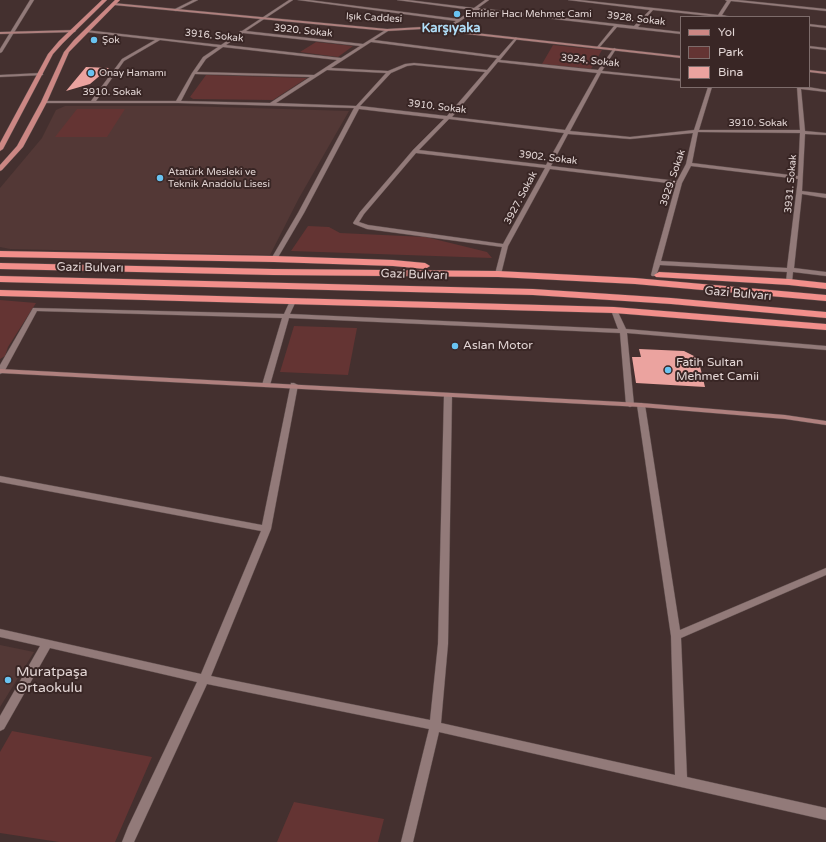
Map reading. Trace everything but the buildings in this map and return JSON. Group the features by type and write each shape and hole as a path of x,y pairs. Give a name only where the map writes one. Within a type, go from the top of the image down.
{"highway":[{"path":"0,254 274,259 393,263 498,274"},
{"name":"Gazi Bulvarı","path":"0,266 498,274 643,282 826,298"},
{"path":"570,277 654,275 789,282 826,286"},
{"name":"Gazi Bulvarı","path":"0,279 533,292 671,301 826,314"},
{"path":"293,301 533,292"},
{"path":"0,293 614,310 826,327"}],"main road":[{"path":"0,148 51,54 61,42 75,31 105,0"},
{"path":"0,168 20,147 44,102 67,52 116,2"}],"street":[{"path":"0,52 32,0"},
{"path":"175,10 196,0"},
{"path":"178,102 204,58 290,0"},
{"path":"300,0 460,20"},
{"name":"3928. Sokak","path":"398,0 680,33"},
{"path":"446,30 487,0"},
{"path":"570,0 719,16 729,0 826,10"},
{"name":"Işık Caddesi","path":"116,2 175,10 387,30 422,28 446,30 680,57"},
{"path":"635,28 652,9"},
{"path":"599,48 616,26"},
{"path":"810,26 826,27"},
{"path":"270,105 387,30"},
{"path":"0,33 75,31"},
{"name":"3916. Sokak","path":"86,31 340,59"},
{"name":"3920. Sokak","path":"241,32 363,45"},
{"path":"505,246 367,227 356,223 362,213 415,151 449,117 516,38"},
{"path":"93,101 123,60 159,39"},
{"name":"3924. Sokak","path":"371,41 498,59 680,80"},
{"path":"810,47 826,49"},
{"name":"3927. Sokak","path":"498,274 505,246 600,71 614,49"},
{"path":"274,259 357,106 389,72 406,64 414,64 487,72"},
{"path":"325,69 389,72"},
{"path":"810,71 826,73"},
{"path":"194,73 314,76"},
{"path":"0,76 41,74"},
{"name":"3929. Sokak","path":"654,275 679,183 689,164 696,131 710,88"},
{"name":"3931. Sokak","path":"789,282 801,178 803,132 799,88"},
{"path":"806,88 826,91"},
{"name":"3910. Sokak","path":"44,102 178,102 357,106 567,132 630,138 696,131 803,132 826,134"},
{"name":"3902. Sokak","path":"415,151 679,183"},
{"path":"689,164 801,178"},
{"path":"799,192 826,196"},
{"path":"657,263 791,270 826,274"},
{"path":"266,384 286,316 293,301"},
{"path":"826,348 623,331 286,316 36,309 0,371 641,405 785,416 826,423"},
{"path":"614,310 623,331 630,405"},
{"path":"128,842 204,679 266,529 294,386"},
{"path":"407,842 435,726 443,644 448,395"},
{"path":"641,405 676,636 681,781"},
{"path":"0,479 266,529"},
{"path":"676,636 826,571"},
{"path":"0,633 204,679 435,726 826,814"},
{"path":"0,726 47,644"}],"shaded area":[{"name":"Atatürk Mesleki ve Teknik Anadolu Lisesi","path":"65,106 186,106 349,111 299,198 270,255 10,249 0,247 0,188 42,138 56,110"},
{"name":"Muratpaşa Ortaokulu","path":"0,645 34,652 0,707"}],"green space":[{"path":"316,42 353,46 338,57 300,52"},
{"path":"553,45 602,50 591,69 542,64"},
{"path":"206,75 307,78 273,100 193,99 190,97"},
{"path":"77,109 125,109 107,137 55,137"},
{"path":"308,226 329,227 340,233 426,237 487,252 492,258 291,251"},
{"path":"0,300 36,303 8,347 5,356 0,359"},
{"path":"294,326 357,328 348,375 280,372"},
{"path":"12,731 152,757 115,842 59,842 0,833 0,752"},
{"path":"294,802 384,819 378,842 277,842"}],"place":[{"name":"Emirler Hacı Mehmet Cami","path":"457,14"},
{"name":"Şok","path":"94,40"},
{"name":"Onay Hamamı","path":"91,73"},
{"name":"Atatürk Mesleki ve Teknik Anadolu Lisesi","path":"160,178"},
{"name":"Aslan Motor","path":"455,346"},
{"name":"Fatih Sultan Mehmet Camii","path":"668,370"},
{"name":"Muratpaşa Ortaokulu","path":"8,680"}],"district":[{"name":"Karşıyaka","path":"451,29"}]}
